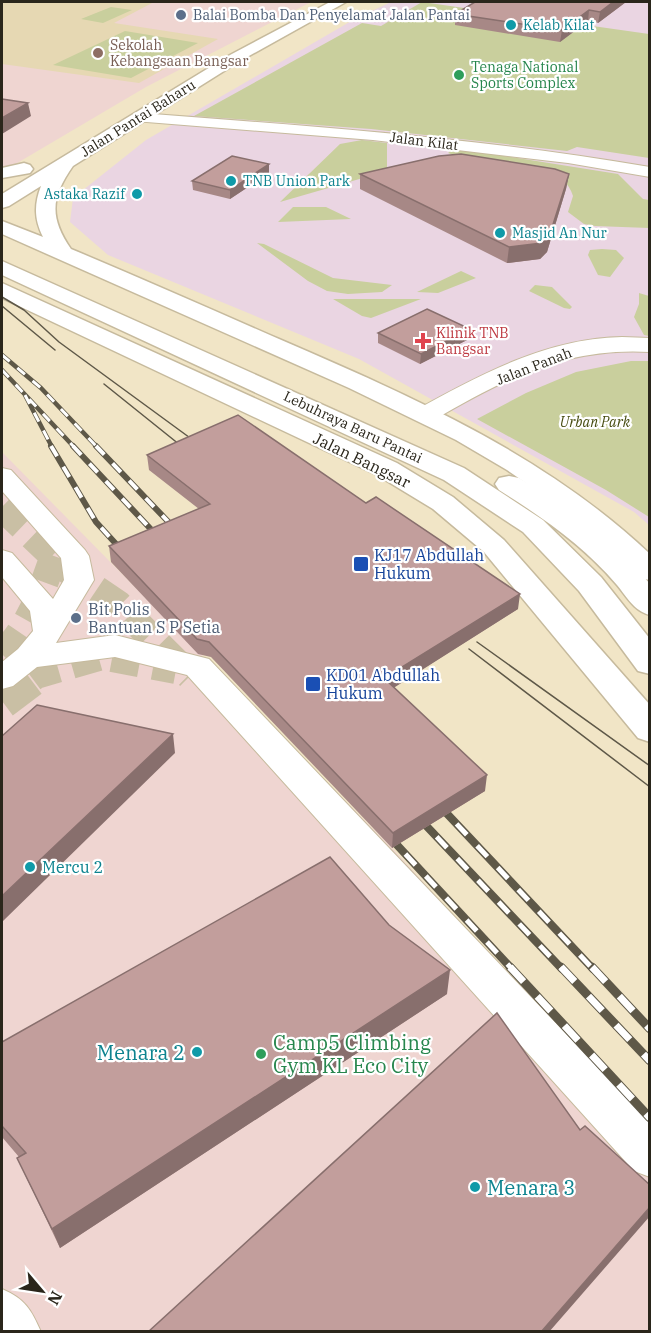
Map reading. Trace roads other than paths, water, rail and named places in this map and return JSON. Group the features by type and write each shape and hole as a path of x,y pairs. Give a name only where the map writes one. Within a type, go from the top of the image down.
{"main road":[{"name":"Jalan Pantai Baharu","path":"2,183 216,56 314,2"},
{"name":"Jalan Pantai Baharu","path":"2,202 235,58 339,2"},
{"path":"64,253 52,238 45,222 44,206 47,191 54,176 66,163"},
{"path":"2,173 24,169"},
{"path":"2,227 301,357 434,419 507,460 573,503 625,543 650,571"},
{"path":"2,237 33,240"},
{"name":"Lebuhraya Baru Pantai","path":"2,248 478,465 562,518 626,576 650,605"},
{"name":"Lebuhraya Baru Pantai","path":"2,267 454,474 533,526 590,584 650,663"},
{"name":"Jalan Bangsar","path":"2,290 387,469 442,503 494,546 650,729"}],"street":[{"name":"Jalan Kilat","path":"140,118 373,135 568,158 650,172"},
{"name":"Jalan Panah","path":"434,419 514,371 570,351 595,346 650,345"},
{"name":"Jalan Panah","path":"434,419 550,371 612,356 650,354"},
{"path":"2,476 75,556 79,580 26,656"},
{"path":"2,559 45,609 26,656"},
{"path":"26,656 115,646 198,667 650,1155"},
{"path":"2,1314 16,1332"}],"tunnel":[{"path":"2,507 54,556"},
{"path":"2,654 12,644 27,621 54,556"},
{"path":"54,556 69,571 118,604 190,676"},
{"path":"32,678 102,656 176,670"},
{"path":"2,701 34,677"}],"tram line":[{"path":"2,297 24,310 59,342 197,443"},
{"path":"2,306 55,350"},
{"path":"104,384 185,449"},
{"path":"477,642 650,766"},
{"path":"469,649 650,787"}],"railway":[{"path":"2,355 41,388 97,447"},
{"path":"2,370 74,447"},
{"path":"25,395 52,447"},
{"path":"51,446 96,522 127,556"},
{"path":"73,446 161,540"},
{"path":"96,446 179,533"},
{"path":"436,802 593,969"},
{"path":"416,815 562,969"},
{"path":"385,832 512,969"},
{"path":"510,967 650,1118"},
{"path":"561,967 650,1061"},
{"path":"592,967 650,1029"}],"place":[{"name":"Balai Bomba Dan Penyelamat Jalan Pantai","path":"181,15"},
{"name":"Kelab Kilat","path":"511,25"},
{"name":"Sekolah Kebangsaan Bangsar","path":"98,53"},
{"name":"Tenaga National Sports Complex","path":"459,75"},
{"name":"TNB Union Park","path":"231,181"},
{"name":"Astaka Razif","path":"137,194"},
{"name":"Masjid An Nur","path":"500,233"},
{"name":"Klinik TNB Bangsar","path":"423,341"},
{"name":"KJ17 Abdullah Hukum","path":"361,564"},
{"name":"Bit Polis Bantuan S P Setia","path":"76,618"},
{"name":"KD01 Abdullah Hukum","path":"313,684"},
{"name":"Mercu 2","path":"30,867"},
{"name":"Menara 2","path":"197,1052"},
{"name":"Camp5 Climbing Gym KL Eco City","path":"261,1054"},
{"name":"Menara 3","path":"475,1187"}],"park label":[{"name":"Urban Park","path":"595,422"}]}
